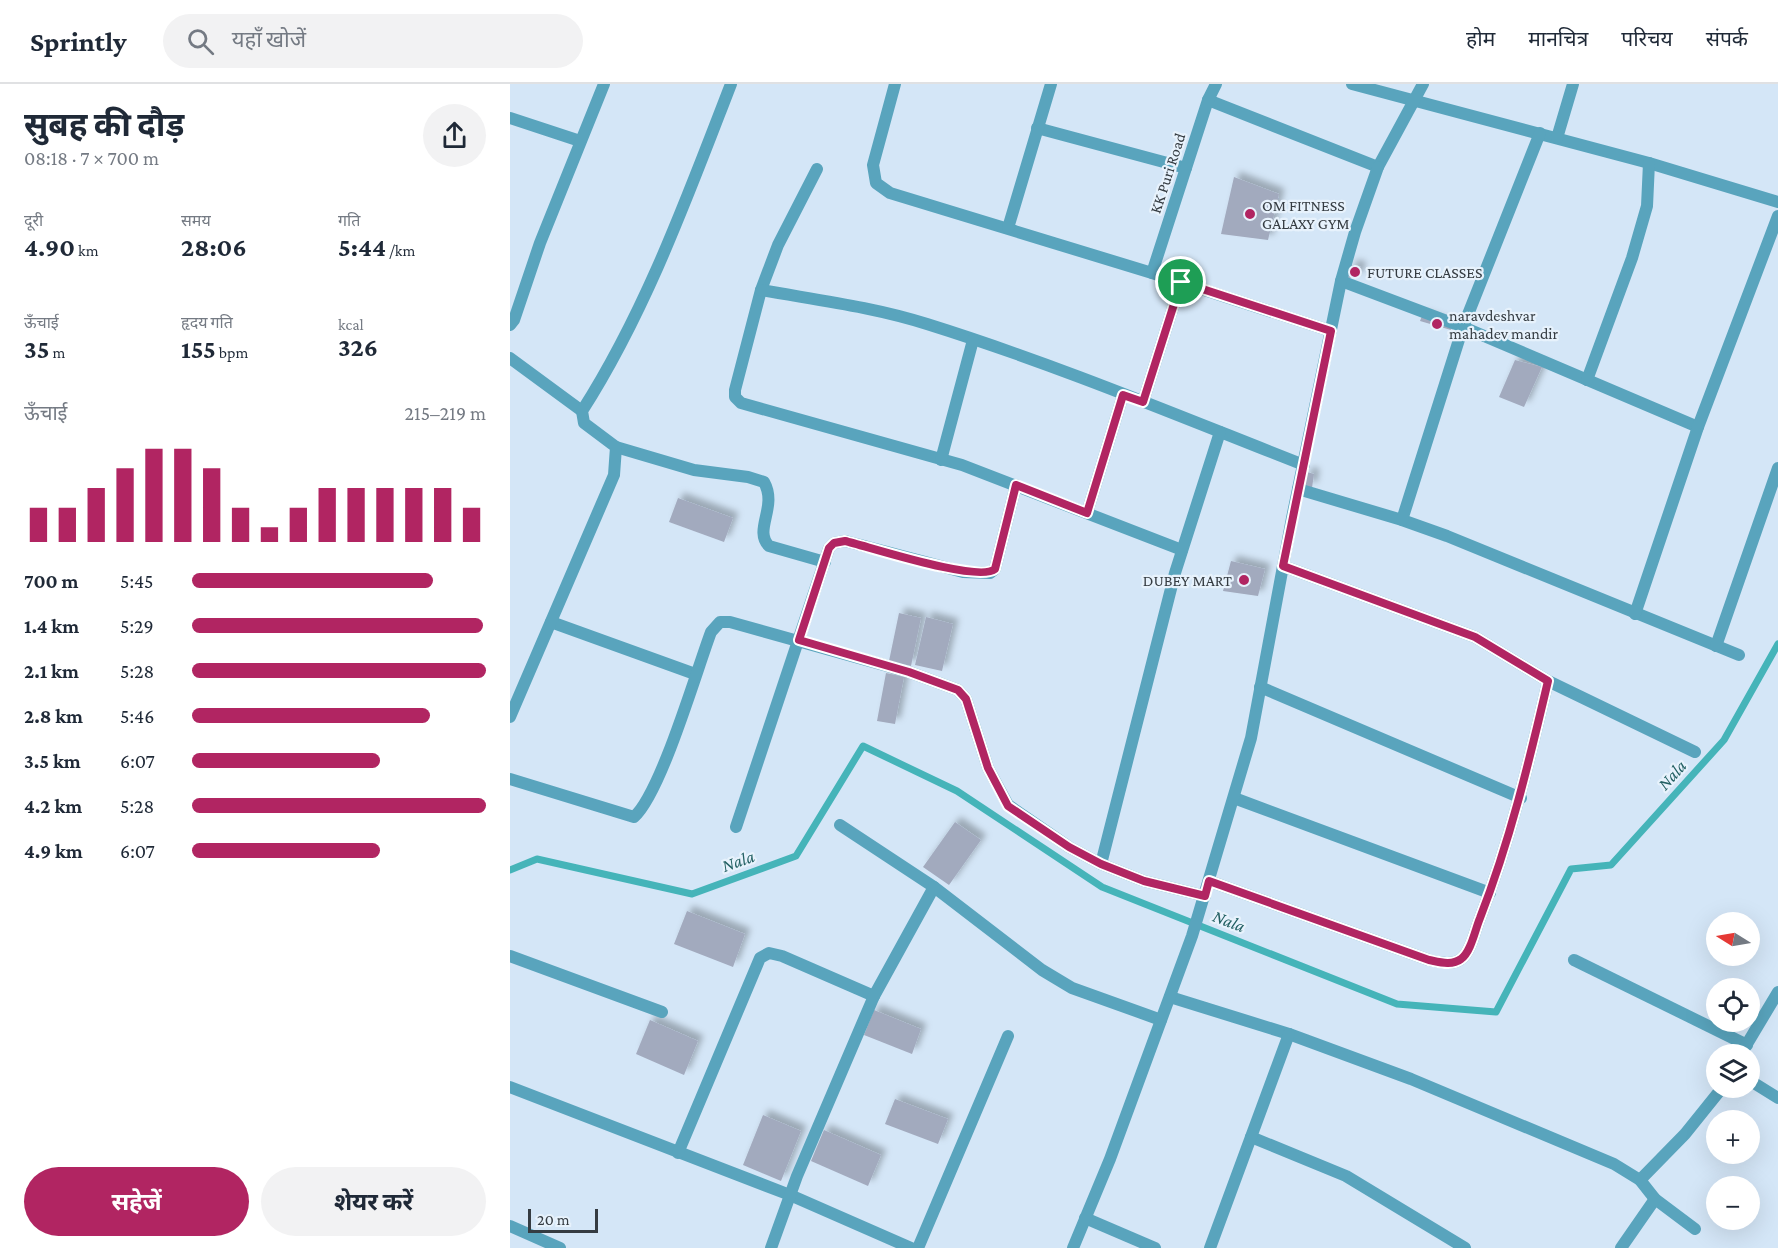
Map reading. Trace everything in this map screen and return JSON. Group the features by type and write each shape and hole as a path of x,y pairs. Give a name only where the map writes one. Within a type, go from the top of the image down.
{"street":[{"path":"510,325 604,84"},
{"path":"731,84 646,290 602,380 582,411 584,423 616,447 694,470 764,482 770,493 770,507 762,534 764,541 769,546 825,562"},
{"path":"895,84 873,165 876,183 890,193 1181,282 1331,331"},
{"path":"1008,228 1051,84"},
{"name":"KK Puri Road","path":"1152,273 1208,100 1216,84"},
{"path":"1352,84 1649,163 1778,202"},
{"path":"1073,1248 1110,1159 1192,936 1234,798 1251,738 1298,489 1341,281 1355,232 1378,167 1423,84"},
{"path":"1557,138 1573,84"},
{"path":"1208,100 1378,167"},
{"path":"510,118 580,141"},
{"path":"1037,128 1186,168"},
{"path":"1402,520 1463,327 1540,133"},
{"path":"1587,380 1632,258 1647,206 1649,163"},
{"path":"817,169 778,245 762,290 735,390 735,397 741,404 941,460 1016,485 1182,550"},
{"path":"1635,614 1698,427 1778,216"},
{"path":"1341,281 1463,327 1698,427"},
{"path":"1143,402 1181,282"},
{"path":"762,290 878,311 927,324 1143,402 1304,465"},
{"path":"941,460 973,340"},
{"path":"510,361 582,411"},
{"path":"1087,513 1123,395"},
{"path":"1101,864 1148,673 1182,550 1220,432"},
{"path":"510,717 614,474 616,447"},
{"path":"1716,646 1778,468"},
{"path":"736,828 829,548 834,543 845,541 963,572 990,573 995,569 1016,485"},
{"path":"1298,489 1402,520 1739,655"},
{"path":"1283,566 1475,637 1548,681 1695,752"},
{"path":"551,622 695,674"},
{"path":"510,779 634,817 641,811 656,784 711,633 720,622 754,627 909,672 958,690 966,699 988,768 1008,806 1069,847 1101,864 1203,901"},
{"path":"1209,881 1429,960 1448,963 1460,960 1468,948 1490,893 1521,798 1548,681"},
{"path":"1260,687 1521,798"},
{"path":"1234,798 1490,893"},
{"path":"840,825 934,887 1042,970 1072,988 1161,1020"},
{"path":"771,1248 790,1195 874,996 934,887"},
{"path":"678,1153 760,958 770,953 782,956 874,996"},
{"path":"510,956 662,1012"},
{"path":"1574,960 1733,1044"},
{"path":"1748,1044 1778,992"},
{"path":"1170,997 1289,1034 1411,1079 1614,1164 1640,1180 1655,1199 1695,1229"},
{"path":"1210,1248 1289,1034"},
{"path":"918,1248 1008,1036"},
{"path":"510,1087 790,1195 911,1248"},
{"path":"1760,1087 1778,1098"},
{"path":"1640,1180 1685,1134 1714,1098"},
{"path":"1251,1137 1346,1176 1465,1248"},
{"path":"1621,1248 1655,1199"},
{"path":"1085,1218 1155,1248"},
{"path":"510,1226 560,1248"}],"building":[{"name":"OM FITNESS GALAXY GYM","path":"1234,177 1279,194 1268,240 1221,234"},
{"name":"FUTURE CLASSES","path":"1351,265 1361,267 1358,277 1348,278"},
{"name":"naravdeshvar mahadev mandir","path":"1422,316 1452,327 1451,330 1420,321"},
{"path":"1515,360 1542,367 1524,407 1499,397"},
{"path":"1307,472 1314,474 1312,488 1303,485"},
{"path":"678,498 733,518 724,542 669,522"},
{"name":"DUBEY MART","path":"1231,561 1265,569 1258,596 1223,591"},
{"path":"899,613 921,618 911,666 889,661"},
{"path":"926,617 953,624 942,671 915,665"},
{"path":"886,673 904,677 895,724 877,721"},
{"path":"955,822 981,840 949,885 923,867"},
{"path":"687,911 745,934 733,967 674,944"},
{"path":"874,1010 921,1029 912,1054 864,1035"},
{"path":"650,1020 698,1041 684,1075 636,1054"},
{"path":"895,1099 948,1119 938,1144 885,1124"},
{"path":"763,1115 801,1131 781,1181 743,1165"},
{"path":"824,1130 881,1155 868,1186 811,1161"}],"waterway":[{"name":"Nala","path":"510,870 537,859 692,894 796,856 863,746 957,791 1102,887 1397,1004 1496,1012 1571,869 1611,865 1724,740 1778,644"}],"place":[{"name":"OM FITNESS GALAXY GYM","path":"1250,214"},
{"name":"FUTURE CLASSES","path":"1355,272"},
{"name":"naravdeshvar mahadev mandir","path":"1437,324"},
{"name":"DUBEY MART","path":"1244,580"}],"route":[{"path":"1181,282 1331,331 1283,566 1475,637 1548,681 1521,798 1490,893 1468,948 1460,960 1448,963 1429,960 1209,881 1205,896 1144,881 1101,864 1069,847 1008,806 999,793 988,768 966,699 958,690 909,672 799,640 829,548 834,543 845,541 963,572 983,574 995,569 1016,485 1087,513 1123,395 1143,402 1181,282"}]}
